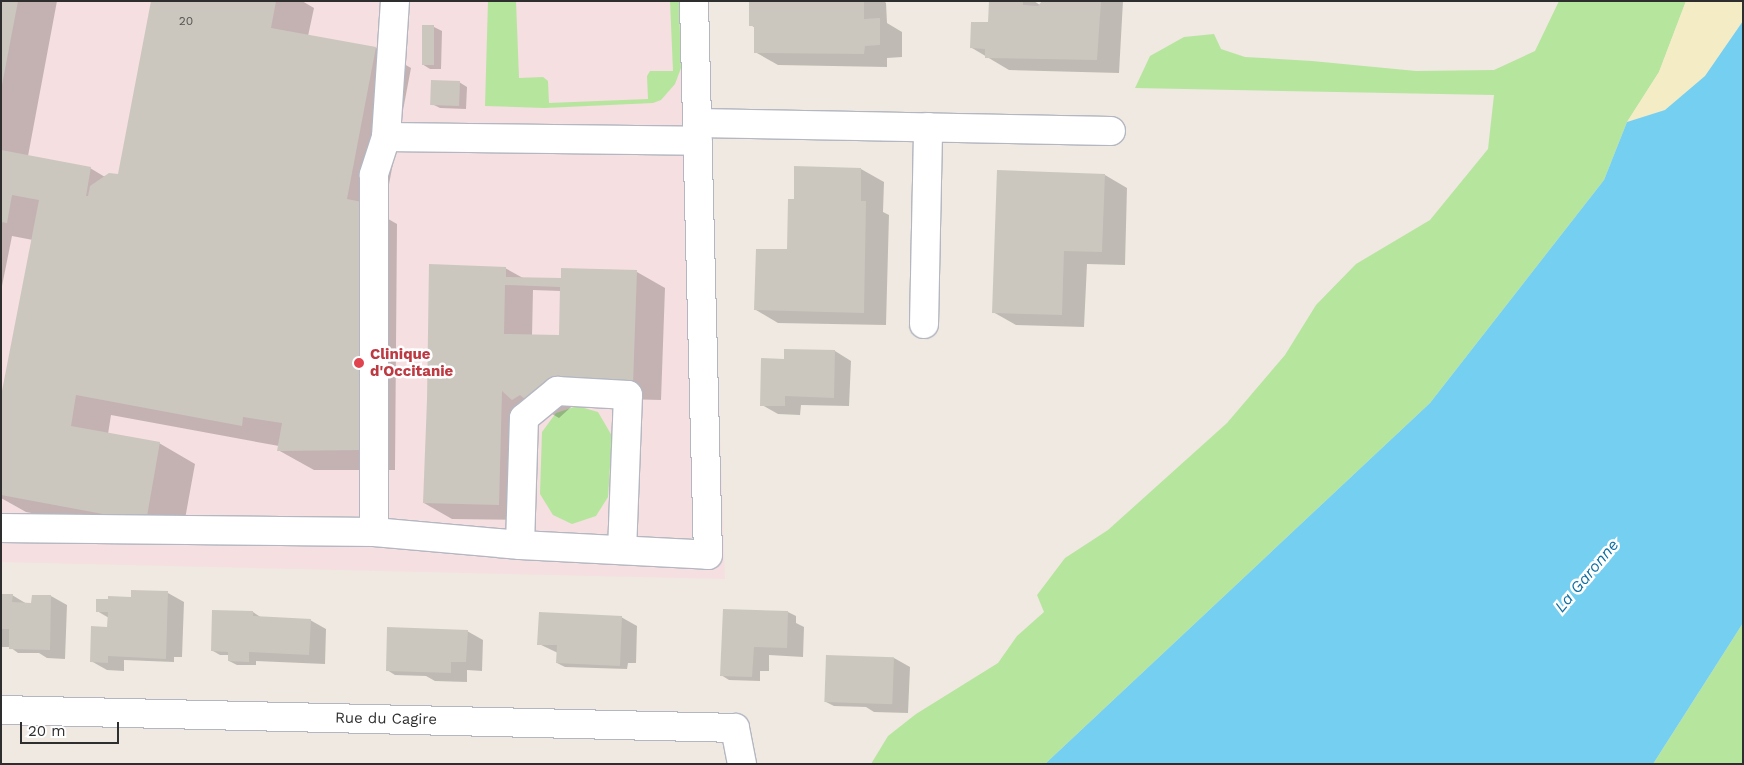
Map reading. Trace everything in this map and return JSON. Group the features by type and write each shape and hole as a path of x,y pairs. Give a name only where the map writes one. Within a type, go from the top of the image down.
{"street":[{"path":"374,532 374,175 386,137 395,1"},
{"path":"1,528 374,532 520,546 708,555 694,1"},
{"path":"386,137 928,127 1111,131"},
{"path":"924,324 928,127"},
{"path":"520,546 524,418 557,391 628,395 622,550"},
{"name":"Rue du Cagire","path":"1,710 735,728 742,764"}],"shaded area":[{"name":"Clinique d'Occitanie","path":"1,1 708,1 711,164 725,579 1,562"}],"green space":[{"path":"488,1 516,1 519,78 543,77 548,81 549,103 648,99 647,76 650,71 673,71 670,1 679,1 681,68 675,84 661,100 653,103 544,108 485,106"},
{"path":"1559,1 1686,1 1659,72 1627,122 1604,180 1430,403 1045,764 871,764 888,736 916,714 998,663 1017,636 1044,612 1037,595 1065,558 1108,530 1227,423 1285,355 1316,305 1356,264 1430,220 1488,149 1494,95 1135,88 1150,56 1184,37 1214,34 1221,49 1245,57 1416,71 1494,70 1535,51"},
{"path":"577,406 598,412 612,436 608,497 596,516 572,524 553,515 540,494 542,432 556,413"},
{"path":"1743,623 1743,764 1653,764"}],"sand":[{"path":"1686,1 1743,1 1743,21 1705,76 1665,110 1627,122 1659,72"}],"water":[{"name":"La Garonne","path":"1743,21 1743,623 1653,764 1045,764 1430,403 1604,180 1627,122 1665,110 1705,76"}],"building":[{"path":"1,1 18,1 2,85 1,85"},
{"path":"151,1 276,1 271,28 376,47 347,199 362,202 360,450 277,451 282,423 243,417 242,426 76,395 71,426 160,442 146,522 1,495 1,396 39,200 12,195 7,223 1,222 1,150 91,167 86,196 88,196 90,186 109,173 118,174"},
{"path":"749,1 864,1 864,19 880,18 880,45 865,46 864,54 754,53 754,26 749,26"},
{"path":"989,1 1023,1 1023,5 1038,6 1042,1 1101,1 1097,60 985,58 985,49 970,48 971,22 988,22"},
{"path":"422,25 434,25 434,65 422,65"},
{"path":"431,80 460,81 459,106 430,105"},
{"path":"794,166 861,168 861,201 866,201 864,313 754,310 756,249 787,249 788,199 794,199"},
{"path":"997,170 1105,174 1102,252 1064,251 1062,315 992,313"},
{"path":"429,264 506,267 506,277 561,278 561,268 637,270 633,384 530,403 520,395 512,400 502,391 499,505 423,503","holes":["505,285 560,287 559,335 504,334"]},
{"path":"784,349 835,350 834,398 785,396 785,406 760,406 761,358 784,359"},
{"path":"131,590 168,591 166,659 108,656 108,663 90,662 91,626 107,627 108,612 96,612 96,599 108,599 108,596 131,597"},
{"path":"1,594 13,594 12,602 31,603 32,595 51,595 50,650 9,649 9,629 1,629"},
{"path":"723,609 788,611 787,648 754,647 752,677 720,676"},
{"path":"212,610 253,611 253,616 311,619 309,655 249,652 249,662 228,661 228,652 211,651"},
{"path":"539,612 622,616 620,666 556,663 557,645 537,645"},
{"path":"387,627 468,630 466,662 451,662 451,673 386,671"},
{"path":"826,655 894,657 892,704 824,702"}],"place":[{"name":"Clinique d'Occitanie","path":"359,363"}]}
